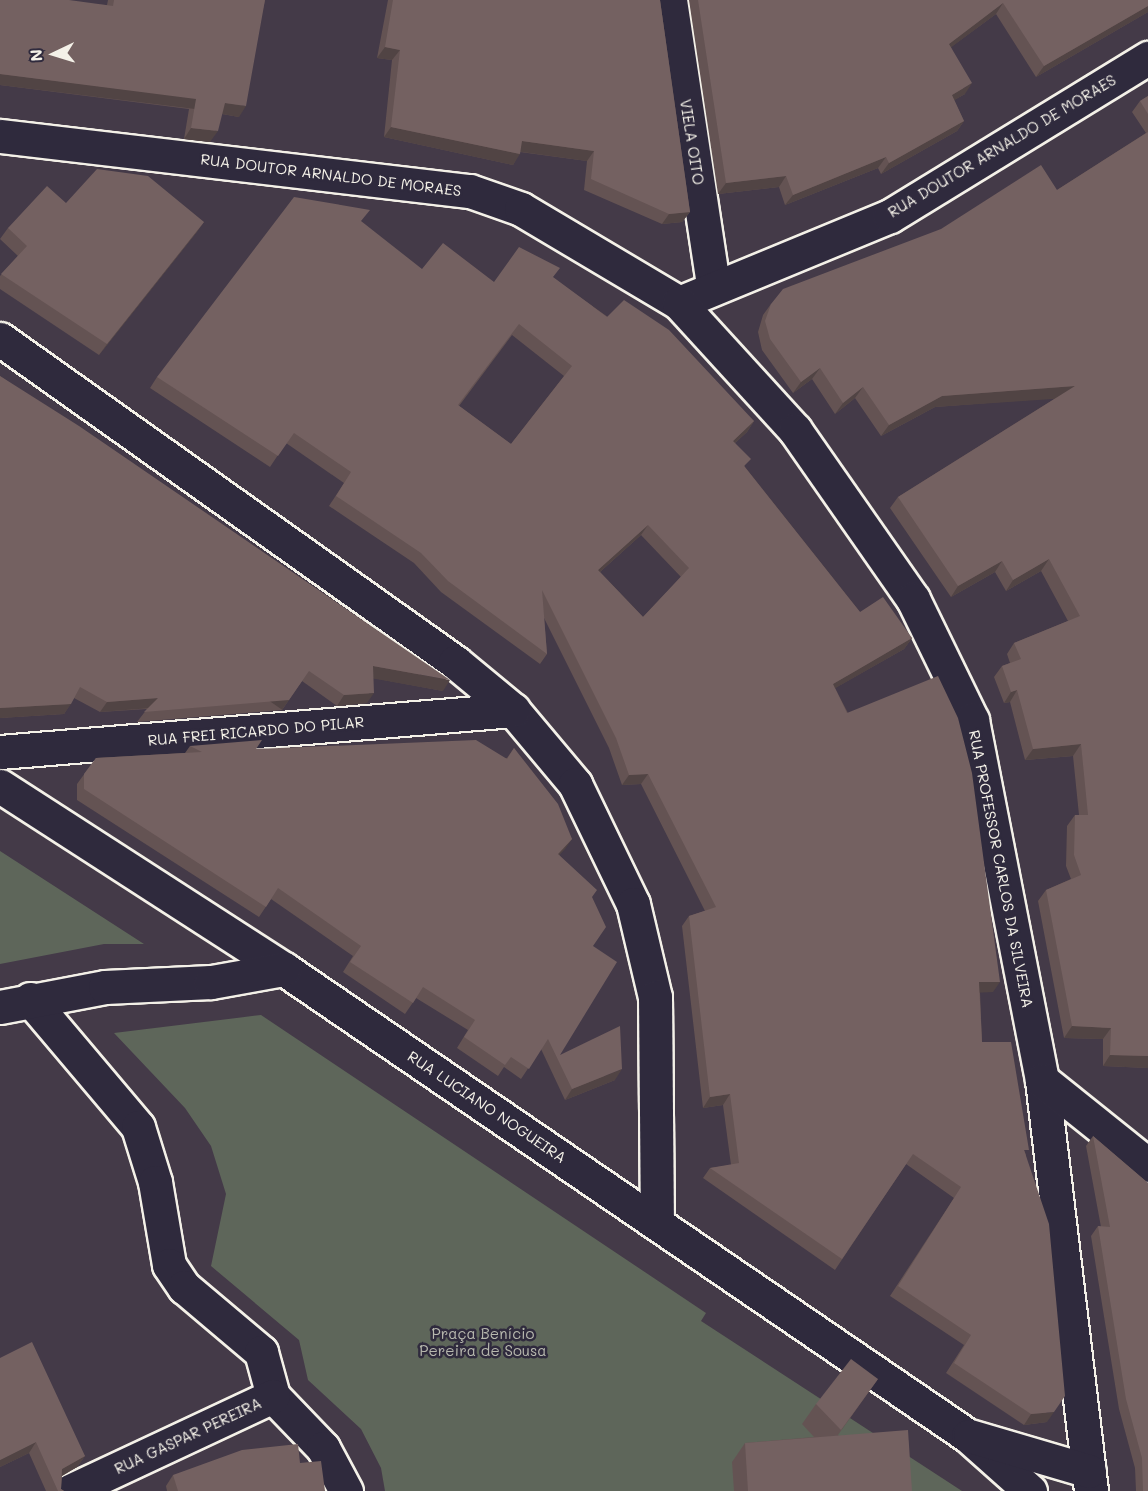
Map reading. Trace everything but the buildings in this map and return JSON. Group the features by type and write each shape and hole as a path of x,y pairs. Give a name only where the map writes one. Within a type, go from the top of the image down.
{"street":[{"name":"VIELA OITO","path":"670,0 713,284"},
{"name":"RUA DOUTOR ARNALDO DE MORAES","path":"0,136 470,191 521,209 679,303 713,284 890,216 1148,58"},
{"name":"RUA PROFESSOR CARLOS DA SILVEIRA","path":"679,303 795,430 848,505 913,599 972,720 1042,1080 1090,1481"},
{"path":"0,339 455,662 513,710 575,784 633,904 655,997 657,1223"},
{"name":"RUA FREI RICARDO DO PILAR","path":"0,752 513,710"},
{"name":"RUA LUCIANO NOGUEIRA","path":"0,786 284,969 969,1436 1030,1491"},
{"path":"15,1003 105,987 211,982 284,969"},
{"path":"15,1003 138,1127 155,1182 170,1265 184,1287 261,1352 273,1396 323,1448 346,1491"},
{"path":"1042,1080 1148,1165"},
{"name":"RUA GASPAR PEREIRA","path":"70,1491 273,1396"},
{"name":"RUA LUCIANO NOGUEIRA","path":"969,1436 1090,1481"}],"green space":[{"path":"0,851 144,944 104,944 0,964"},
{"name":"Praça Benício Pereira de Sousa","path":"261,1015 706,1313 701,1321 962,1491 385,1491 381,1468 361,1429 308,1380 299,1340 211,1266 226,1194 211,1146 185,1108 114,1033"}]}
